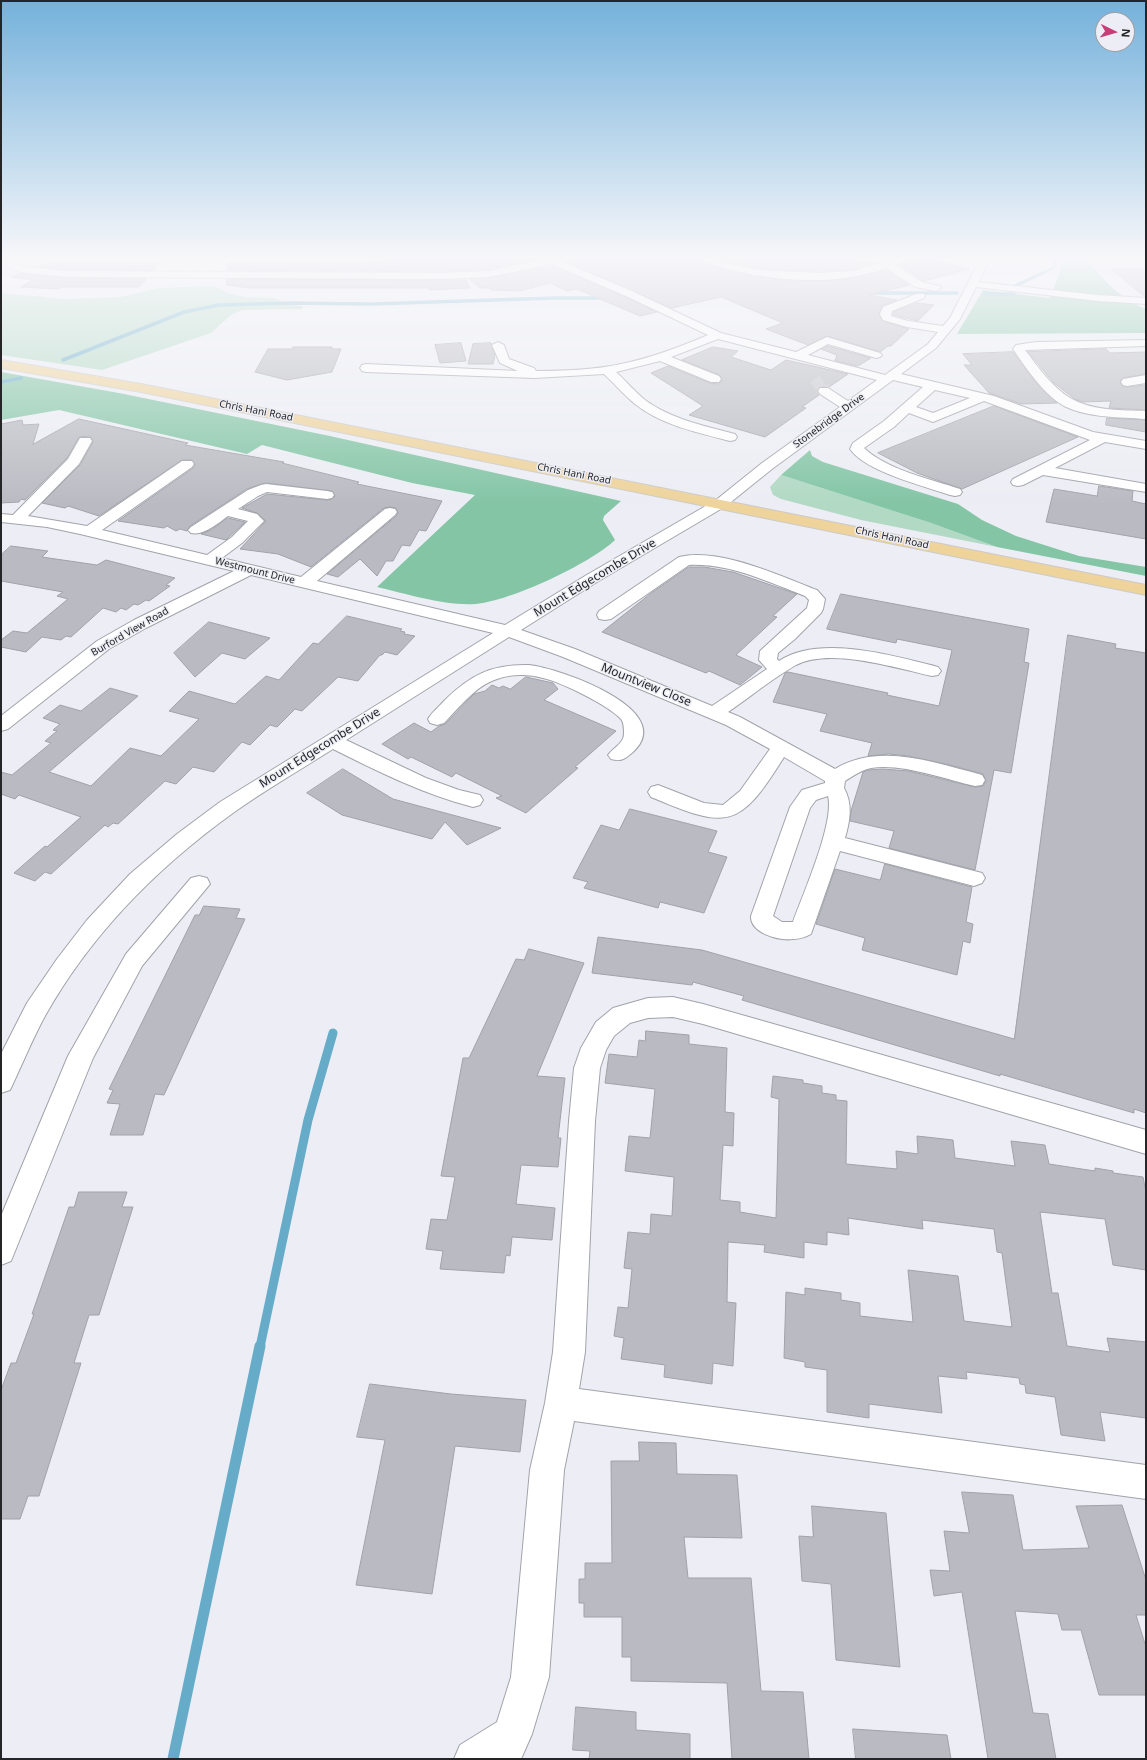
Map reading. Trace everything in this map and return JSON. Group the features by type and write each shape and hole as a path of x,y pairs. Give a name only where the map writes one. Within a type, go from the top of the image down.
{"main road":[{"name":"Chris Hani Road","path":"1,364 49,371 141,388 721,503 1146,590"}],"street":[{"path":"366,368 534,375 577,373 607,370 660,357 703,341"},
{"path":"740,341 828,364 890,378 933,385 983,397 1001,402 1090,436 1146,445"},
{"path":"797,356 825,341"},
{"path":"831,341 876,354"},
{"name":"Stonebridge Drive","path":"721,503 767,466 890,378 936,341"},
{"path":"1146,343 1036,345 1020,347 1018,350 1054,392 1070,404 1099,411 1146,415"},
{"path":"498,345 504,361 528,370 534,375"},
{"path":"660,357 715,379"},
{"path":"815,371 828,364"},
{"path":"607,370 641,403 665,415 695,427 730,437"},
{"path":"1127,382 1146,379"},
{"path":"933,385 889,424 858,446 857,449 868,458 884,466 910,477 955,492"},
{"path":"824,391 830,396 849,406"},
{"path":"908,408 933,418 983,397"},
{"path":"1018,482 1104,438"},
{"path":"9,518 74,461 85,441"},
{"path":"1082,449 1104,452"},
{"path":"1058,461 1145,488"},
{"path":"90,531 187,464"},
{"path":"1041,470 1087,484 1145,488"},
{"path":"196,530 253,493 266,488 327,495"},
{"name":"Mount Edgecombe Drive","path":"1,1082 36,1010 65,965 95,926 138,879 184,839 227,807 451,666 597,575 721,503"},
{"path":"210,560 237,540 257,521 252,517 227,511"},
{"path":"304,583 390,512"},
{"name":"Westmount Drive","path":"9,518 90,531 508,631"},
{"path":"605,615 685,560 698,558 724,562 811,593 817,599 815,609 789,635 769,651 768,660 778,670"},
{"name":"Burford View Road","path":"1,725 103,645 140,624 250,570"},
{"name":"Mountview Close","path":"508,631 569,653 733,721 781,747 835,783"},
{"path":"714,713 791,661 812,655 835,653 866,656 932,671"},
{"path":"451,666 477,681"},
{"path":"437,719 477,681 490,675 506,671 526,670 544,672 566,680 606,700 630,717 634,729 633,740 618,755"},
{"path":"332,741 429,788 450,795 474,800"},
{"path":"658,792 705,810 719,812 729,811 740,804 781,747"},
{"path":"835,783 840,808 838,826 803,928 798,931 789,931 767,925 762,921 762,916 770,887 800,807 809,794 835,783 854,766 874,761 895,762 975,780"},
{"path":"832,842 974,878"},
{"path":"1,1251 81,1056 134,960 200,884"},
{"path":"474,1759 506,1747 530,1676 547,1470 561,1403 569,1352 582,1121 587,1068 594,1048 605,1029 622,1015 648,1008 673,1007 703,1014 1146,1142"},
{"path":"561,1403 1146,1482"}],"green space":[{"path":"1,341 187,341 102,370 1,355"},
{"path":"1,372 119,393 330,436 621,501 604,516 603,520 615,540 588,560 549,580 509,596 476,604 452,603 426,599 377,587 475,495 412,483 262,445 247,454 59,410 1,420"},
{"path":"810,450 812,456 823,462 958,504 982,520 1016,536 1079,556 1146,567 1146,576 997,547 931,523 781,475"},
{"path":"781,475 931,523 997,547 861,520 781,499 773,495 770,487"}],"building":[{"path":"798,341 816,341 808,345"},
{"path":"844,341 896,341 880,352"},
{"path":"461,343 466,361 440,363 435,345"},
{"path":"491,343 495,355 493,364 468,364 473,344"},
{"path":"828,346 871,358 858,366 835,361 837,355 821,349"},
{"path":"293,347 332,347 332,349 341,349 332,372 287,380 255,372 268,349 293,349"},
{"path":"713,347 738,351 731,357 771,370 786,360 848,374 829,387 819,387 817,390 819,395 802,407 806,408 765,437 689,415 703,406 651,373 668,366 710,383 719,384 722,380 720,375 682,360"},
{"path":"1106,349 1110,353 1146,352 1146,374 1123,378 1120,381 1122,386 1127,387 1146,385 1146,410 1109,408 1111,401 1083,402 1075,399 1054,383 1028,352"},
{"path":"1013,352 1035,381 1057,403 1021,404 989,393 964,365 972,365 963,354"},
{"path":"994,406 1078,437 962,489 917,473 878,453"},
{"path":"1107,418 1146,420 1146,432 1106,425"},
{"path":"79,419 188,443 185,445 284,462 282,463 359,482 357,484 442,501 426,531 419,530 410,546 402,545 393,561 386,561 377,576 360,559 338,577 327,574 396,516 398,513 396,508 384,508 311,567 278,554 240,549 266,521 257,513 242,508 267,494 327,500 332,499 335,496 332,491 266,483 261,484 247,489 190,526 187,531 180,529 176,531 167,526 164,528 118,521 193,468 195,465 192,460 182,460 99,516 68,506 65,508 42,503 80,465 93,442 90,436 79,437 67,458 25,500 21,499 19,502 1,503 1,424 22,420 23,425 39,424 33,444"},
{"path":"1099,486 1133,491 1132,501 1146,504 1146,539 1046,522 1054,489 1097,496"},
{"path":"228,518 245,522 226,540 201,534 211,530"},
{"path":"11,546 48,551 42,557 97,565 106,560 175,578 166,585 170,586 149,601 146,600 138,605 134,604 126,610 121,608 116,612 103,608 71,637 66,636 61,640 42,637 26,652 1,647 1,640 13,631 27,633 68,599 57,596 63,592 1,581 1,555"},
{"path":"689,567 704,567 733,572 797,594 773,616 777,617 736,655 762,667 740,685 709,671 706,673 602,632 650,594"},
{"path":"841,594 1029,629 1024,662 1029,663 1011,773 994,770 975,870 889,848 894,831 850,821 851,811 863,772 868,770 883,769 909,771 975,787 983,786 986,781 983,774 908,756 889,754 868,756 872,743 820,731 827,714 773,702 785,673 788,672 888,693 887,695 939,706 952,650 897,639 896,643 827,629"},
{"path":"347,616 402,629 400,631 405,632 404,634 415,636 397,655 385,652 380,655 358,681 338,677 302,711 295,709 277,727 270,725 250,745 242,742 214,772 193,767 176,784 165,781 118,824 113,823 108,827 105,825 51,874 45,872 35,881 14,873 45,846 47,847 81,817 19,795 15,799 1,794 1,772 12,775 51,743 45,741 57,731 53,730 60,724 43,718 60,705 81,711 110,688 138,696 49,772 91,786 130,748 161,756 199,719 169,711 189,691 235,704 266,676 279,680 313,643 318,644"},
{"path":"209,622 270,638 245,659 222,653 195,677 174,653"},
{"path":"1068,635 1116,644 1115,648 1146,653 1146,1113 1134,1109 1134,1113 1000,1074 1000,1076 742,1000 744,996 693,982 692,985 592,973 598,937 702,950 1014,1039"},
{"path":"526,677 553,683 558,689 544,700 616,731 575,767 578,768 526,813 496,798 502,796 456,773 452,777 411,757 408,759 382,744 414,723 431,732 439,726 445,724 474,694 485,691 492,685 499,688 503,686 510,689"},
{"path":"343,769 393,799 501,828 467,845 445,822 432,839 342,815 307,793"},
{"path":"630,809 717,831 708,852 727,857 704,913 660,902 658,908 584,888 588,882 573,878 601,825 619,830"},
{"path":"885,864 972,887 966,922 973,924 970,943 963,941 957,975 862,950 865,938 816,924 835,869 880,880"},
{"path":"204,906 240,909 236,918 245,919 164,1095 155,1094 143,1135 110,1135 120,1104 107,1103 113,1090 109,1089 195,915 199,915"},
{"path":"529,949 584,963 537,1076 565,1078 558,1138 561,1138 558,1167 521,1165 516,1204 555,1208 552,1240 512,1237 510,1256 506,1255 504,1273 440,1269 443,1251 426,1249 431,1219 447,1220 455,1177 441,1176 463,1058 469,1058 516,959 524,960"},
{"path":"646,1031 689,1035 689,1044 727,1048 725,1112 734,1113 733,1146 723,1145 720,1200 740,1202 740,1212 776,1218 779,1099 771,1097 773,1076 803,1080 803,1083 822,1086 822,1093 836,1095 836,1100 847,1101 846,1164 897,1169 896,1151 918,1154 917,1136 953,1140 955,1158 1015,1166 1011,1141 1045,1145 1049,1164 1095,1171 1095,1168 1113,1171 1113,1173 1143,1177 1146,1192 1146,1270 1113,1265 1105,1219 1040,1212 1052,1293 1058,1293 1067,1346 1110,1352 1107,1338 1146,1342 1146,1418 1100,1412 1105,1441 1061,1435 1055,1397 1026,1393 1025,1385 1020,1384 1019,1378 966,1372 967,1379 938,1376 942,1413 869,1404 869,1418 827,1412 827,1370 805,1367 805,1362 784,1358 786,1292 805,1295 805,1288 841,1293 841,1300 860,1303 860,1316 913,1322 908,1270 958,1276 964,1321 1012,1327 1002,1253 997,1252 994,1229 922,1220 923,1229 848,1218 849,1235 827,1232 827,1245 804,1242 804,1258 764,1252 765,1245 728,1242 727,1302 736,1303 733,1366 713,1363 712,1384 664,1377 665,1365 621,1359 624,1338 614,1336 618,1307 628,1308 632,1269 624,1268 628,1232 650,1234 651,1214 672,1216 674,1177 625,1171 629,1136 650,1138 655,1089 605,1083 609,1054 637,1057 639,1040 645,1041"},
{"path":"79,1192 127,1192 122,1207 133,1207 99,1315 89,1315 74,1363 81,1363 39,1496 28,1496 20,1519 1,1519 1,1390 11,1363 16,1363 34,1314 32,1314 69,1207 74,1207"},
{"path":"370,1384 451,1394 526,1400 520,1452 455,1446 432,1594 356,1585 385,1440 357,1437"},
{"path":"639,1442 676,1443 677,1474 737,1475 742,1538 684,1537 688,1578 751,1578 761,1691 803,1692 809,1759 732,1759 727,1683 631,1681 631,1657 622,1657 622,1617 584,1617 584,1603 579,1603 579,1579 585,1579 585,1563 612,1563 611,1461 639,1461"},
{"path":"962,1492 1013,1495 1023,1550 1089,1548 1076,1506 1122,1505 1146,1580 1146,1615 1136,1615 1146,1647 1146,1695 1099,1695 1081,1630 1062,1630 1058,1614 1015,1611 1033,1713 1048,1714 1056,1759 988,1759 962,1592 934,1596 930,1570 950,1571 944,1531 969,1533"},
{"path":"812,1506 886,1513 900,1667 836,1660 831,1584 802,1581 799,1536 813,1537"},
{"path":"576,1707 636,1712 636,1730 690,1734 690,1759 589,1759 590,1751 573,1750"},
{"path":"853,1729 947,1735 951,1759 856,1759"}],"waterway":[{"path":"63,360 111,341"},
{"path":"1,382 21,378"},
{"path":"260,1347 308,1120 333,1033"},
{"path":"173,1759 260,1346"}],"tunnel":[{"path":"815,379 822,389"}]}
